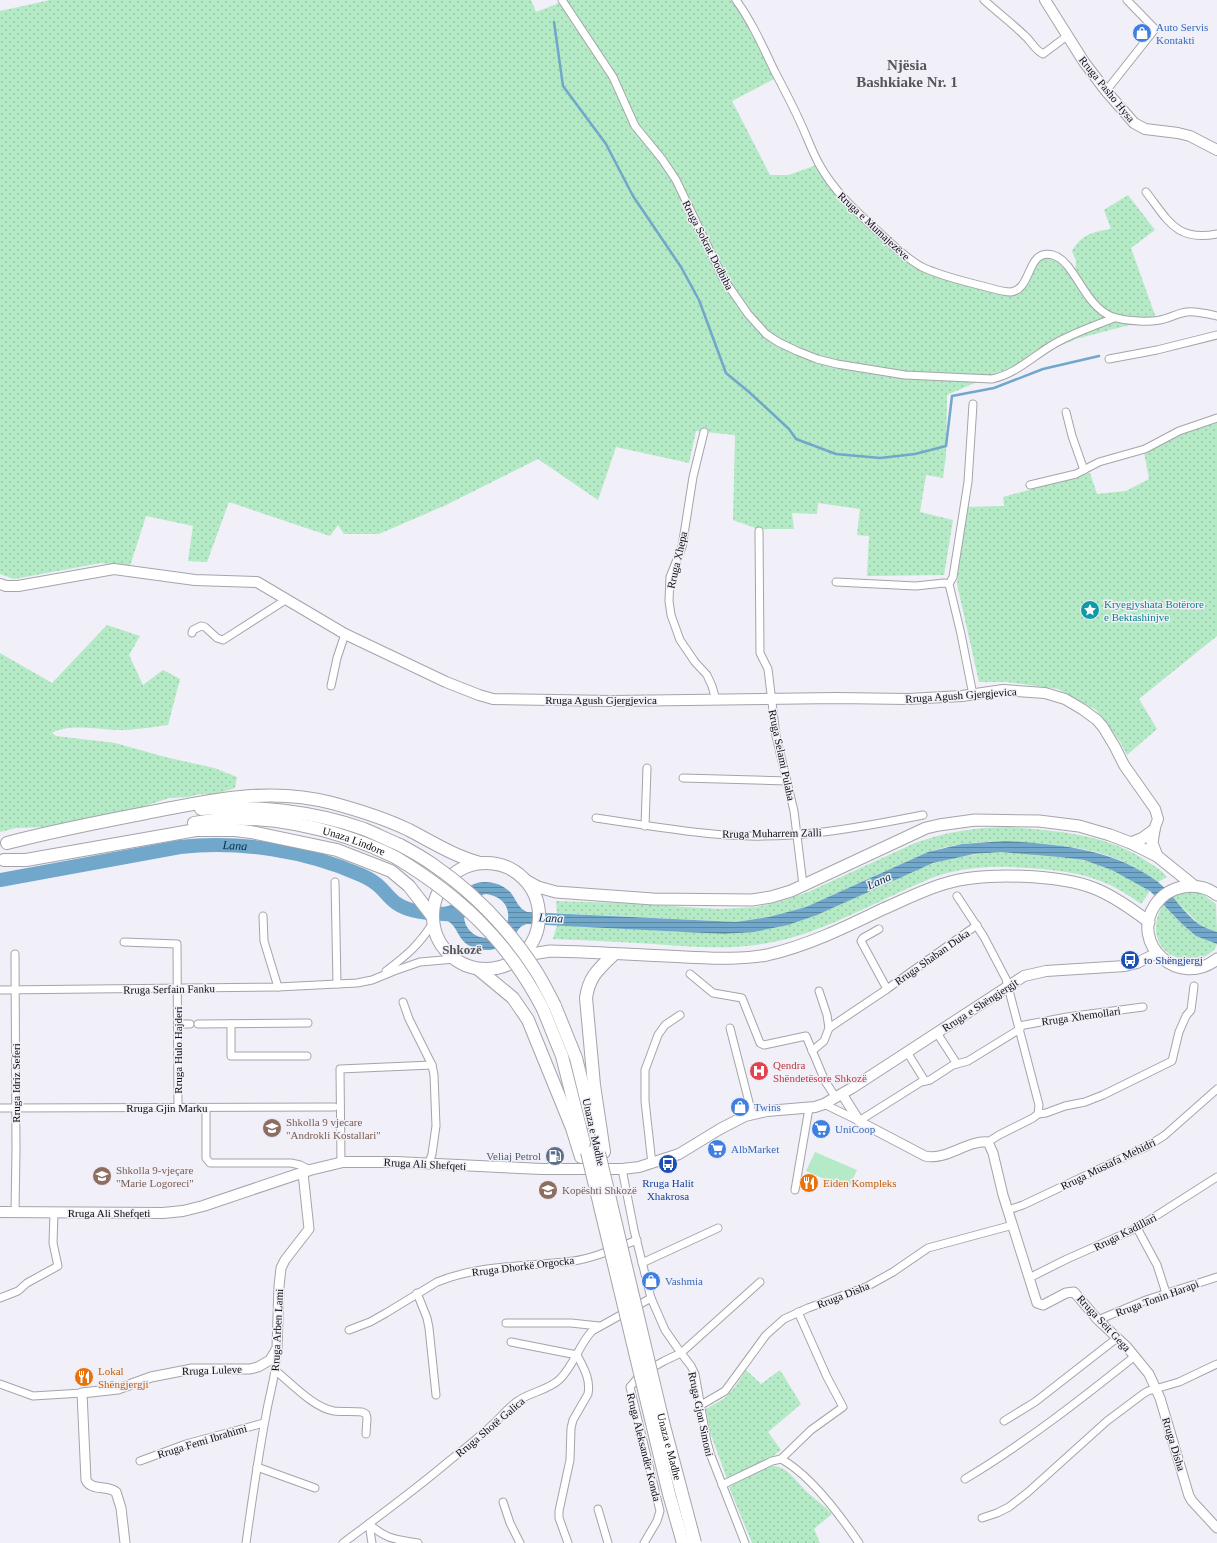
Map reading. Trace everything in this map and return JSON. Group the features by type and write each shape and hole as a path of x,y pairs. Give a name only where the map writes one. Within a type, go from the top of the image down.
{"highway":[{"path":"3,843 57,830 213,801 252,795 287,795 331,803 377,817 408,830 436,846 461,857 480,863"},
{"name":"Unaza Lindore","path":"3,843 160,815 206,809 252,809 287,812 316,816 363,829"},
{"name":"Unaza Lindore","path":"2,860 199,822 232,819 276,822 316,828 359,841 395,857 446,890 478,919 512,959 529,983 543,1009 562,1056 593,1153"},
{"name":"Unaza e Madhe","path":"363,829 400,845 432,864 462,887 490,912 515,941 537,972 568,1034 576,1058 617,1280 683,1543"},
{"path":"2,860 26,860 196,830 235,830 314,844 337,850 364,859 391,871 399,876 428,903 437,936 443,948 455,959 465,965 478,969 492,970 517,960 527,951 535,939 539,926 540,911 537,897 527,880 508,867 494,863 480,863 466,866 454,874 444,884 436,896 428,903"},
{"path":"593,1153 594,1085 586,998 589,984 593,975 614,954"},
{"path":"478,969 513,998 528,1020 572,1128 593,1153"},
{"name":"Unaza e Madhe","path":"593,1153 639,1319 665,1430 695,1543"}],"main road":[{"name":"Rruga Pasho Hysa","path":"1046,0 1067,36 1106,91 1127,116 1139,127 1190,136 1217,150"},
{"name":"Rruga Agush Gjergjevica","path":"0,584 6,586 18,586 114,569 195,580 257,582 345,634 446,682 493,699 612,701 908,699 973,695 1003,690 1046,692 1065,699 1090,715 1103,728 1124,765 1155,809 1158,819 1154,830"},
{"path":"527,880 538,886 556,892 653,899 752,900 770,897 790,891 926,828 975,820 1039,821 1079,826 1131,843 1156,856 1193,885 1207,889 1217,895"},
{"path":"1131,843 1143,838 1154,830"},
{"path":"1154,830 1152,842 1156,856"},
{"path":"517,960 532,954 550,951 709,958 737,958 765,955 817,939 903,900 947,883 969,878 995,876 1034,877 1094,888 1117,899 1149,922"},
{"path":"1193,885 1177,888 1163,895 1153,907 1148,933 1157,953 1168,963 1181,968 1191,969 1215,964"},
{"name":"Rruga e Shëngjergjt","path":"839,1096 938,1033 1020,978 1036,972 1125,966 1137,963 1157,953"},
{"name":"Rruga Ali Shefqeti","path":"0,1212 163,1213 183,1211 203,1206 306,1171 341,1163 370,1161 534,1169 622,1169 652,1164 679,1154 738,1119 752,1114 810,1108 824,1104 839,1096"}],"street":[{"name":"Rruga Sokrat Dodbiba","path":"562,0 613,77 635,126 662,159 676,180 723,278 733,293 766,334 778,342 817,359 858,368 905,375 992,379 1011,373 1055,343 1114,318"},
{"name":"Rruga e Mumajezëve","path":"736,0 753,26 819,164 828,179 837,192 850,206 904,255 924,268 985,287 1010,292 1021,287 1034,261 1039,256 1046,254 1053,255 1066,265 1097,307 1114,318 1162,320 1175,314 1190,312 1217,316"},
{"path":"984,0 1006,18 1039,52 1043,54 1067,36"},
{"path":"1106,91 1155,29 1127,0"},
{"path":"1146,192 1168,222 1176,229 1185,234 1196,237 1217,234"},
{"path":"1109,359 1157,350 1217,335"},
{"path":"973,404 968,482 953,577 949,584 973,695"},
{"path":"1066,412 1072,436 1084,470"},
{"path":"1030,486 1076,474 1108,459 1145,449 1171,435 1217,418"},
{"name":"Rruga Xhepa","path":"704,432 693,477 682,547 670,577 669,600 671,615 680,640 695,662 707,675 716,700"},
{"name":"Rruga Selami Pulaha","path":"759,531 760,653 768,669 776,736 794,810 803,885"},
{"path":"836,582 916,586 949,584"},
{"path":"192,634 193,630 201,626 205,627 217,638 223,640 287,599"},
{"path":"331,686 337,658 345,634"},
{"path":"644,826 647,768"},
{"path":"683,778 787,781"},
{"name":"Rruga Muharrem Zalli","path":"596,818 644,826 726,835 825,833 923,816"},
{"path":"335,882 337,984"},
{"path":"957,896 991,950 1008,986 1039,1105 1038,1114"},
{"path":"263,916 264,941 278,987"},
{"name":"Rruga Serfain Fanku","path":"381,975 414,948 433,920"},
{"name":"Rruga Shaban Duka","path":"812,1051 824,1041 829,1028 977,926"},
{"name":"Rruga Shaban Duka","path":"879,929 863,938 861,941 887,989"},
{"name":"Rruga Hulo Hajderi","path":"124,942 178,944 178,1108"},
{"name":"Rruga Idriz Seferi","path":"15,954 15,1212"},
{"name":"Rruga Serfain Fanku","path":"0,990 178,989 337,984 365,982 420,962 455,959"},
{"path":"690,974 713,993 742,998 760,1043 764,1046 806,1036 825,1081 859,1121"},
{"path":"824,1104 930,1157 978,1143 988,1142 1038,1114 1085,1102 1103,1095 1172,1061 1178,1032 1186,1016 1191,1010 1194,986"},
{"path":"819,991 827,1015 829,1028"},
{"path":"403,1002 409,1019 432,1065 434,1075 436,1126 429,1164"},
{"name":"Rruga Xhemollari","path":"1019,1027 1067,1017 1143,1007"},
{"path":"652,1164 646,1108 645,1070 658,1035 665,1025 680,1015"},
{"path":"198,1024 308,1023"},
{"path":"178,1024 190,1024"},
{"path":"231,1024 232,1056 307,1056"},
{"path":"859,1121 925,1081 957,1064 968,1061 1019,1027"},
{"path":"730,1028 752,1114"},
{"path":"938,1033 957,1064"},
{"path":"907,1052 925,1081"},
{"path":"341,1163 340,1069 432,1065"},
{"name":"Rruga Mustafa Mehidri","path":"1008,1210 1023,1205 1148,1146 1165,1135 1217,1089"},
{"name":"Rruga Gjin Marku","path":"0,1108 334,1107"},
{"path":"206,1108 206,1158 210,1163 291,1163 300,1165 306,1171"},
{"path":"795,1190 810,1108"},
{"name":"Rruga Seit Gega","path":"988,1142 993,1154 1008,1210 1036,1300 1041,1305 1046,1305 1066,1292 1072,1291 1077,1294 1098,1320 1135,1356"},
{"path":"622,1169 651,1298 665,1330 680,1353 760,1282"},
{"name":"Rruga Arben Lami","path":"246,1543 264,1423 276,1371 281,1268 285,1260 309,1229 306,1171"},
{"name":"Rruga Kadillari","path":"1029,1278 1136,1228 1217,1177"},
{"path":"0,1298 18,1291 27,1283 58,1266 53,1243 54,1213"},
{"name":"Rruga Disha","path":"701,1404 725,1391 774,1327 784,1319 798,1312 866,1287 893,1272 928,1248 1013,1225"},
{"path":"642,1263 718,1228"},
{"path":"1136,1228 1152,1254 1166,1293"},
{"name":"Rruga Dhorkë Orgocka","path":"349,1330 370,1322 417,1293 449,1277 489,1268 575,1261 602,1254 637,1240"},
{"name":"Rruga Tonin Harapi","path":"1098,1320 1166,1293 1217,1277"},
{"path":"417,1293 427,1318 429,1328 436,1394"},
{"name":"Rruga Shotë Galica","path":"344,1543 460,1452 490,1427 515,1403 523,1397 552,1385 559,1380 577,1355 586,1337 599,1326 651,1298"},
{"path":"722,1485 766,1464 782,1459 811,1430 843,1407 827,1377 798,1312"},
{"path":"506,1323 571,1323 599,1326"},
{"path":"1004,1421 1035,1402 1117,1338"},
{"path":"511,1342 577,1355 587,1375 589,1389 586,1398 573,1420 571,1428 570,1460 559,1511 559,1518 568,1543"},
{"name":"Rruga Luleve","path":"0,1384 33,1396 118,1389 150,1377 192,1369 250,1369 258,1367 270,1360 278,1346"},
{"name":"Rruga Gjon Simoni","path":"680,1353 691,1366 695,1374 706,1442 714,1468 745,1543"},
{"name":"Rruga Aleksandër Konda","path":"644,1543 657,1521 660,1511 630,1387 641,1374 680,1353"},
{"path":"965,1479 991,1463 1083,1398 1135,1356"},
{"name":"Rruga Disha","path":"1135,1356 1149,1374 1156,1388 1189,1496 1192,1502 1217,1528"},
{"path":"982,1518 1009,1507 1027,1493 1107,1421 1143,1394 1156,1388 1179,1382 1217,1364"},
{"path":"276,1371 323,1408 334,1411 362,1412 366,1414 366,1434"},
{"path":"82,1393 86,1480 91,1486 109,1488 116,1492 121,1508 125,1543"},
{"name":"Rruga Femi Ibrahimi","path":"140,1461 186,1444 264,1423"},
{"path":"782,1459 796,1468 833,1506 859,1543"},
{"path":"257,1467 315,1488"},
{"path":"504,1502 508,1518 520,1543"},
{"path":"598,1509 608,1543"},
{"path":"369,1524 372,1543"},
{"path":"369,1524 383,1536 418,1543"}],"green space":[{"path":"50,0 531,0 536,12 567,0 736,0 778,77 732,101 770,175 789,175 819,164 828,179 914,262 972,283 1017,290 1034,261 1053,255 1075,272 1076,261 1072,251 1076,245 1088,235 1111,229 1104,210 1128,195 1155,230 1131,248 1156,318 1076,339 947,395 946,455 943,478 926,475 920,512 953,520 944,575 867,576 869,536 857,535 860,509 818,503 817,514 792,513 794,529 758,529 733,520 735,435 696,431 689,463 616,447 598,500 538,459 446,505 379,534 344,534 338,525 330,536 229,502 207,562 188,561 193,526 146,516 130,566 101,563 14,579 0,574 0,11"},
{"name":"Kryegjyshata Botërore e Bektashinjve","path":"1217,421 1217,636 1139,699 1157,729 1127,755 1120,742 1096,710 1058,689 1007,682 979,682 957,584 965,507 1004,506 1003,497 1090,473 1097,494 1126,491 1149,479 1144,452 1189,431"},
{"path":"107,625 140,636 129,655 143,685 163,670 180,679 168,725 125,730 77,727 59,730 52,733 56,736 115,743 165,757 214,768 237,777 235,788 212,795 200,794 188,797 169,798 127,812 63,824 42,827 16,828 0,832 0,653 52,683"},
{"path":"1009,827 1064,832 1116,845 1156,867 1167,877 1158,882 1121,860 1098,852 1080,848 1029,843 985,842 957,845 928,852 806,907 769,917 736,922 557,913 556,901 719,909 757,907 782,901 808,892 915,843 927,839 961,831"},
{"path":"1001,852 1077,859 1101,865 1120,873 1150,891 1141,904 1129,895 1106,883 1082,875 1030,868 982,867 959,870 934,877 817,929 801,935 768,943 740,947 711,947 553,939 557,925 724,934 772,928 819,914 891,880 935,863 959,857"},
{"path":"1184,891 1201,893 1216,904 1217,932 1201,926 1172,897"},
{"path":"1163,905 1196,936 1217,944 1214,950 1203,958 1194,960 1184,959 1167,952 1161,946 1156,931 1156,922"},
{"path":"815,1152 857,1170 848,1189 806,1171"},
{"path":"746,1370 761,1384 780,1370 801,1404 768,1432 781,1450 770,1458 727,1479 710,1432 706,1409 725,1398 735,1387"},
{"path":"768,1466 775,1466 786,1471 832,1514 814,1529 820,1543 752,1543 729,1487"}],"water":[{"path":"1005,841 1065,846 1104,855 1123,862 1158,882 1194,920 1202,926 1217,932 1217,944 1196,936 1182,924 1150,891 1112,870 1084,860 1001,852 974,854 933,863 817,915 788,925 754,932 724,934 527,924 520,928 503,946 492,950 481,950 465,943 454,927 442,919 442,907 449,906 454,903 467,888 477,883 491,882 508,890 520,906 527,912 736,922 769,917 806,907 928,852 962,844","holes":["486,894 498,898 505,904 508,912 508,921 504,929 498,935 490,938 480,937 470,931 466,925 464,914 465,909 471,901"]}],"waterway":[{"path":"554,22 563,86 606,144 633,196 681,267 699,300 726,373 789,429 796,439 836,454 880,458 915,454 946,446 952,396 994,388 1043,369 1099,356"},
{"name":"Lana","path":"0,880 180,847 203,845 249,846 296,854 361,875 379,886 394,901 410,910 426,913 458,915"}],"place":[{"name":"Auto Servis Kontakti","path":"1142,33"},
{"name":"Kryegjyshata Botërore e Bektashinjve","path":"1090,610"},
{"name":"to Shëngjergj","path":"1130,960"},
{"name":"Qendra Shëndetësore Shkozë","path":"759,1071"},
{"name":"Twins","path":"740,1107"},
{"name":"Shkolla 9 vjecare \"Androkli Kostallari\"","path":"272,1128"},
{"name":"UniCoop","path":"821,1129"},
{"name":"AlbMarket","path":"717,1149"},
{"name":"Veliaj Petrol","path":"555,1156"},
{"name":"Rruga Halit Xhakrosa","path":"668,1164"},
{"name":"Shkolla 9-vjeçare \"Marie Logoreci\"","path":"102,1176"},
{"name":"Eiden Kompleks","path":"809,1183"},
{"name":"Kopështi Shkozë","path":"548,1190"},
{"name":"Vashmia","path":"651,1281"},
{"name":"Lokal Shëngjergji","path":"84,1377"}],"district":[{"name":"Njësia Bashkiake Nr. 1","path":"907,74"},
{"name":"Shkozë","path":"462,949"}]}
